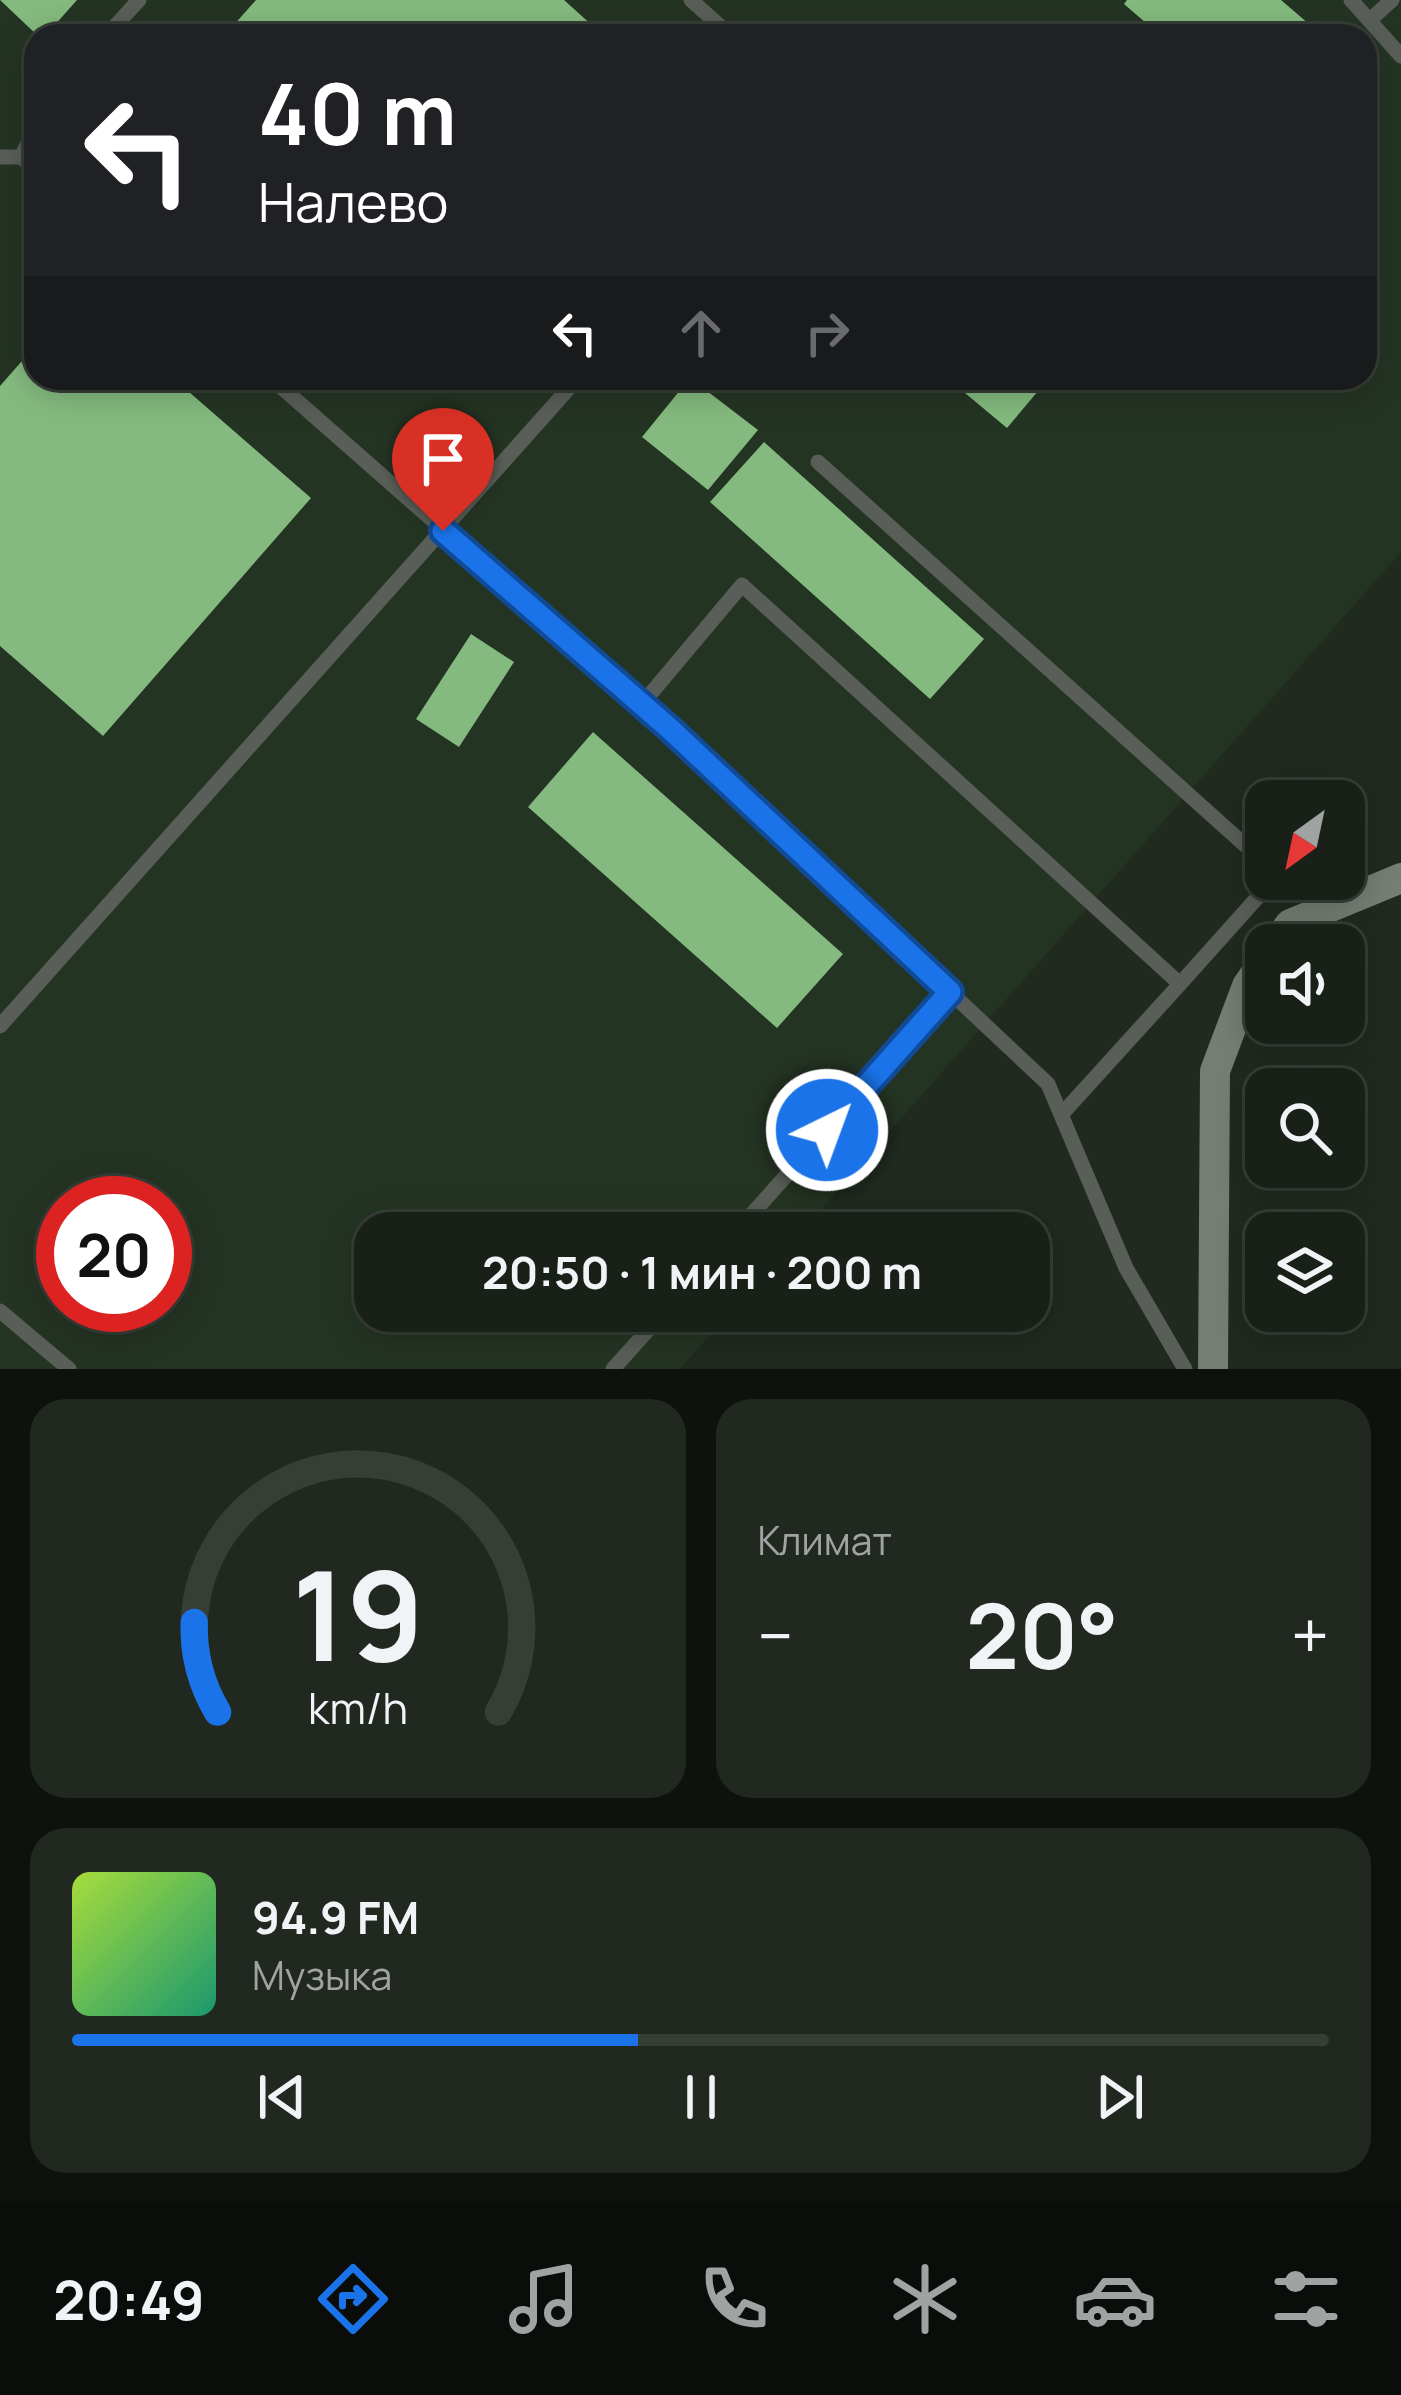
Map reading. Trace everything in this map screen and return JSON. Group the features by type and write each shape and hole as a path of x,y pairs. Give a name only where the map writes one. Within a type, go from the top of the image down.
{"main road":[{"path":"1289,924 1401,878"},
{"path":"1213,1369 1215,1071 1245,991"}],"lane":[{"path":"117,24 139,0"},
{"path":"691,0 717,24"},
{"path":"1351,0 1373,24"},
{"path":"1370,20 1392,0"},
{"path":"1377,28 1401,56"},
{"path":"21,157 24,151"},
{"path":"0,157 24,160"},
{"path":"284,390 642,704 1048,1084 1126,1268 1185,1369"},
{"path":"0,1026 567,390"},
{"path":"818,462 1245,845"},
{"path":"642,704 742,585 1180,984"},
{"path":"1061,1115 1255,900"},
{"path":"754,1212 950,992"},
{"path":"0,1311 69,1369"},
{"path":"614,1369 647,1332"}],"shaded area":[{"path":"0,0 1401,0 1401,552 819,1212 354,1212 354,1332 713,1332 680,1369 0,1369"}],"building":[{"path":"0,0 77,0 56,24 25,24"},
{"path":"256,0 564,0 591,24 235,24"},
{"path":"1127,0 1281,0 1309,24 1147,24 1124,4"},
{"path":"24,359 24,390 187,390 311,498 103,736 0,646 0,386"},
{"path":"680,390 706,390 758,430 708,490 642,437"},
{"path":"961,390 1039,390 1007,428"},
{"path":"764,442 984,639 930,699 710,502"},
{"path":"471,634 514,662 459,747 416,719"},
{"path":"593,732 843,954 777,1028 528,807"}],"route":[{"path":"443,531 669,728 950,992 827,1130"}]}
